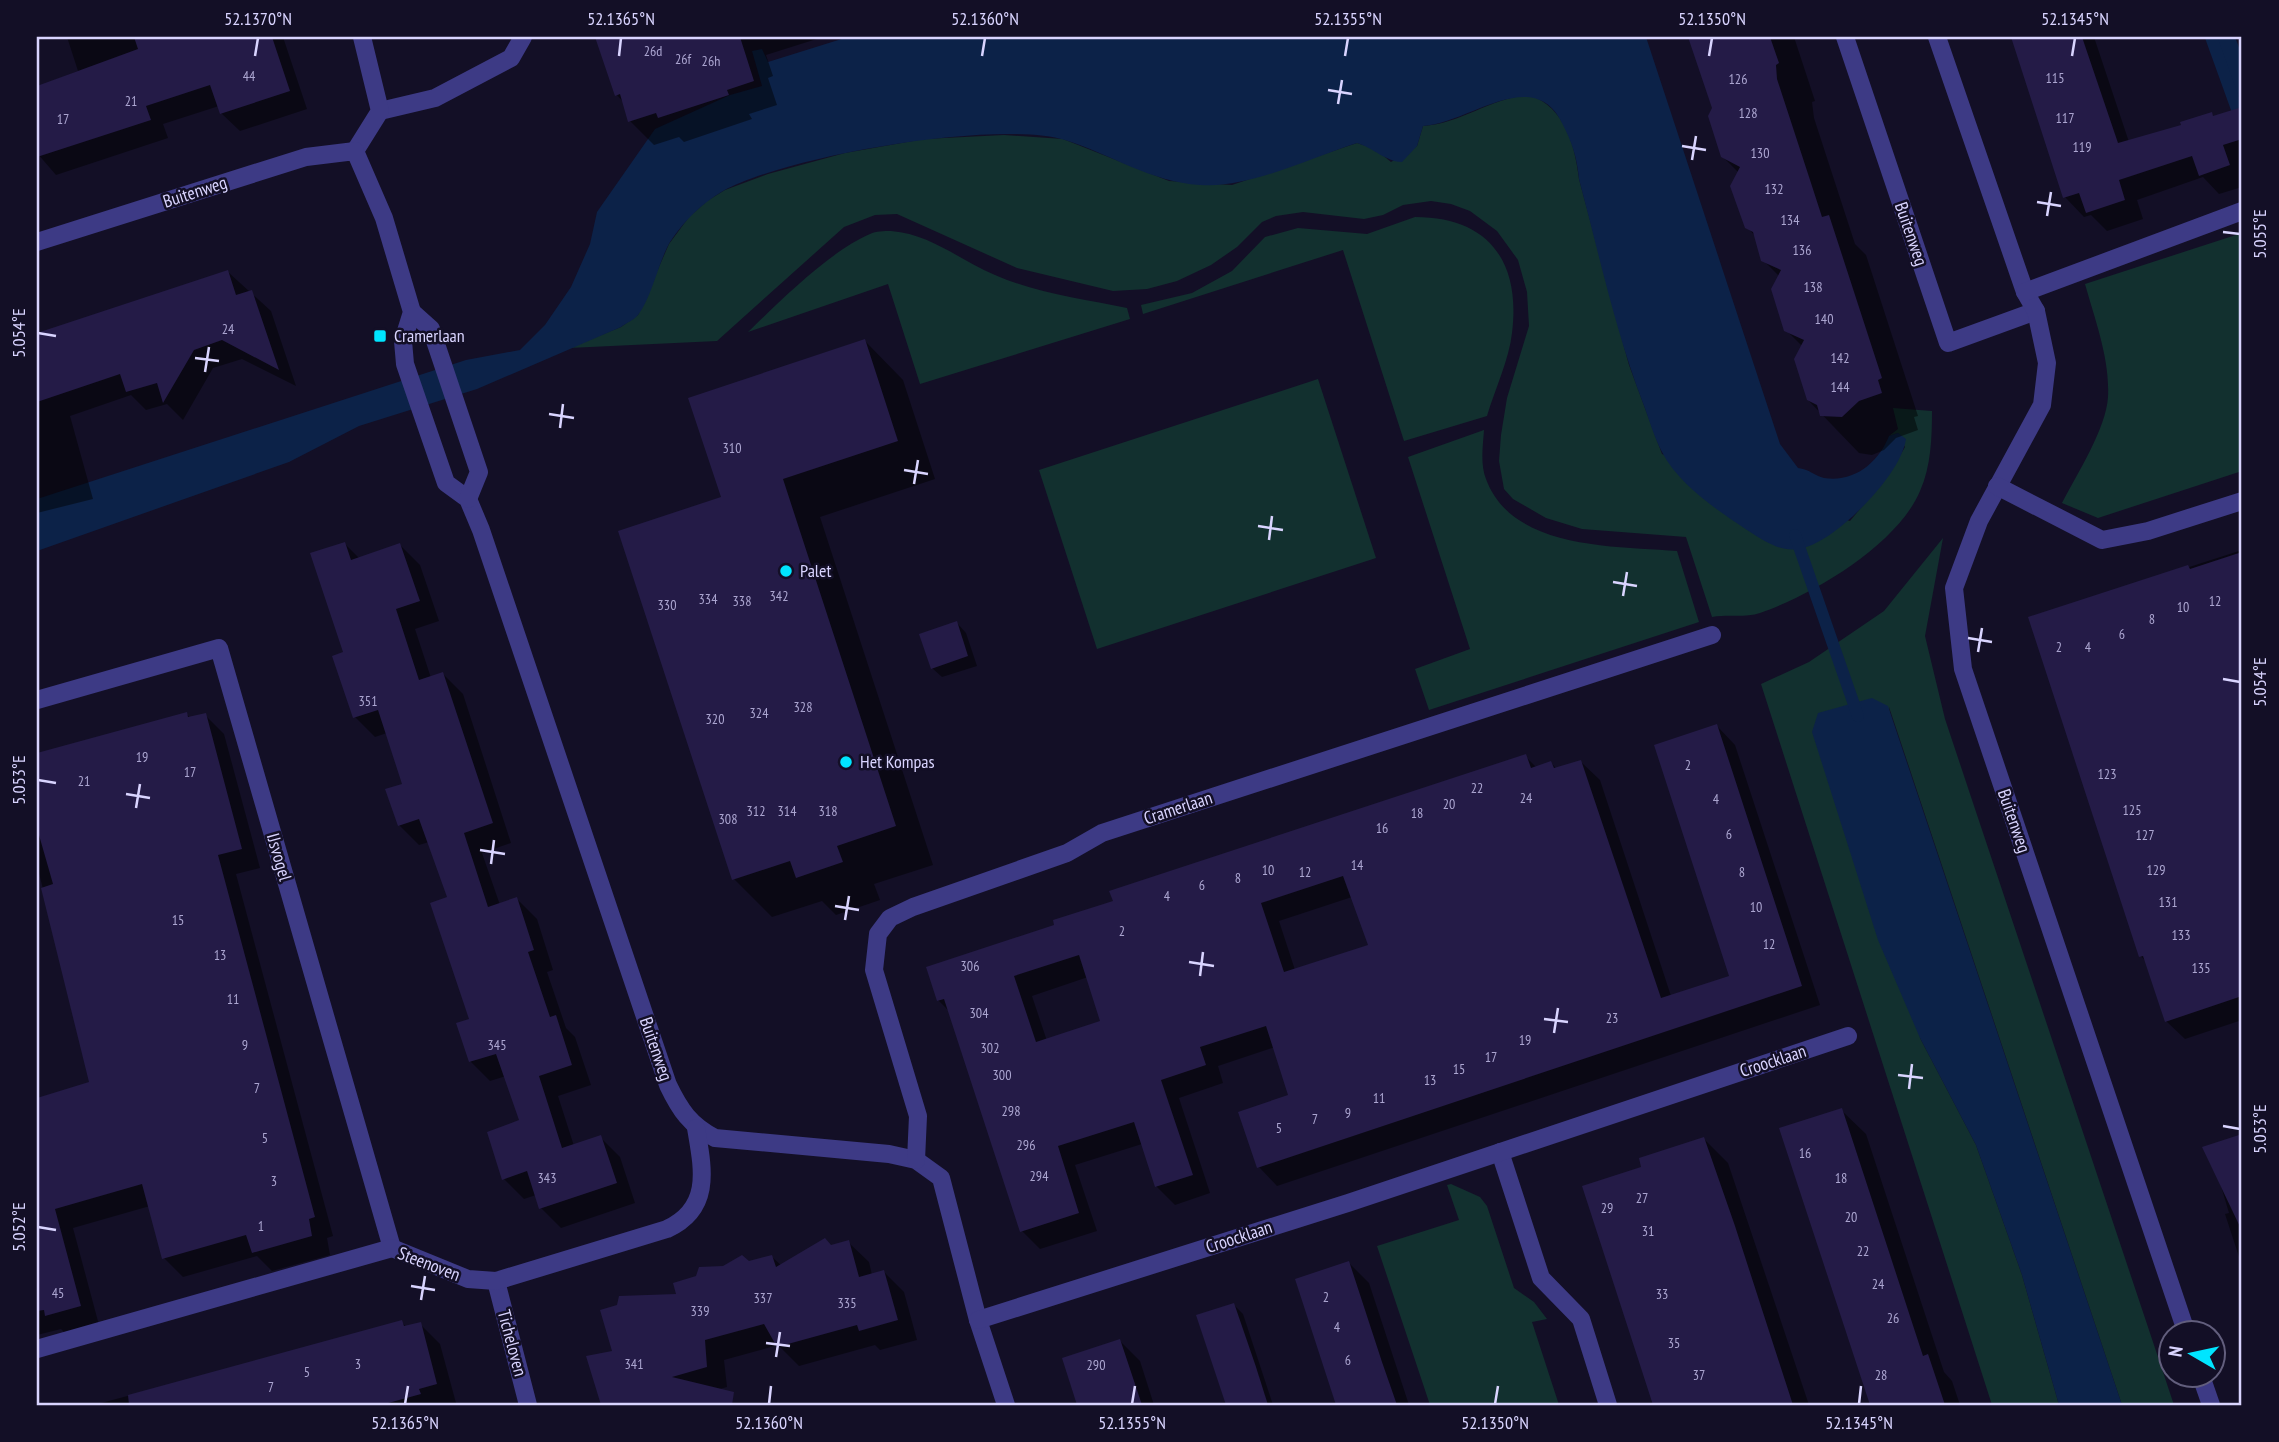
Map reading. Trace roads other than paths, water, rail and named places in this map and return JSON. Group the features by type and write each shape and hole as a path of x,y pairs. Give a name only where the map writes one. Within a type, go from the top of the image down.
{"street":[{"path":"362,37 380,111"},
{"path":"468,499 478,472 431,329 412,312 384,218 355,151 380,111 435,98 511,58 523,37"},
{"name":"Buitenweg","path":"1845,37 1948,343 2036,311"},
{"name":"Buitenweg","path":"1937,37 2025,292 2036,311 2048,363 2042,405 1979,521 1954,588 1964,669 2182,1320"},
{"name":"Buitenweg","path":"37,242 306,156 355,151"},
{"path":"2025,292 2242,211"},
{"name":"Buitenweg","path":"412,312 403,341 405,364 446,483 468,499 668,1086 682,1113 696,1128"},
{"path":"1997,486 2102,540 2148,531 2242,500"},
{"name":"Cramerlaan","path":"916,1160 918,1116 873,970 878,934 890,918 912,907 1067,853 1102,833 1712,635"},
{"name":"IJsvogel","path":"37,700 219,648 392,1248"},
{"name":"Croocklaan","path":"978,1320 1500,1152 1848,1036"},
{"path":"696,1128 715,1138 889,1154 916,1160 941,1178 978,1320 1006,1405"},
{"name":"Steenoven","path":"37,1349 392,1248 468,1279 496,1281 667,1229 685,1221 694,1211 700,1191 703,1168 696,1128"},
{"path":"1500,1152 1541,1278 1581,1319 1608,1405"},
{"name":"Ticheloven","path":"496,1281 528,1405"}],"water":[{"path":"848,37 1646,37 1780,444 1798,468 1824,478 1835,479 1864,469 1879,454 1889,436 1898,433 1906,439 1902,452 1886,479 1851,518 1816,543 1796,549 1768,543 1711,505 1688,486 1662,452 1633,375 1608,292 1569,137 1550,106 1534,98 1517,97 1441,123 1423,126 1417,146 1402,162 1391,160 1357,143 1279,171 1219,185 1165,179 1065,140 1033,135 992,134 892,144 793,165 723,191 694,214 670,242 643,308 636,317 621,327 477,389 359,426 289,462 37,551 37,499 466,360 520,350 545,325 571,287 590,244 597,212 655,129 730,95 762,86 752,51 762,49 768,62"},
{"path":"2214,37 2235,37 2242,55 2242,106"},
{"path":"1872,698 1888,706 2122,1405 2059,1405 2022,1275 1976,1145 1920,1038 1878,940 1812,732 1818,713"}],"waterway":[{"path":"2211,37 2242,123"},
{"path":"1795,535 1858,716"}],"place":[{"name":"Cramerlaan","path":"380,336"},
{"name":"Palet","path":"786,571"},
{"name":"Het Kompas","path":"846,762"}]}
